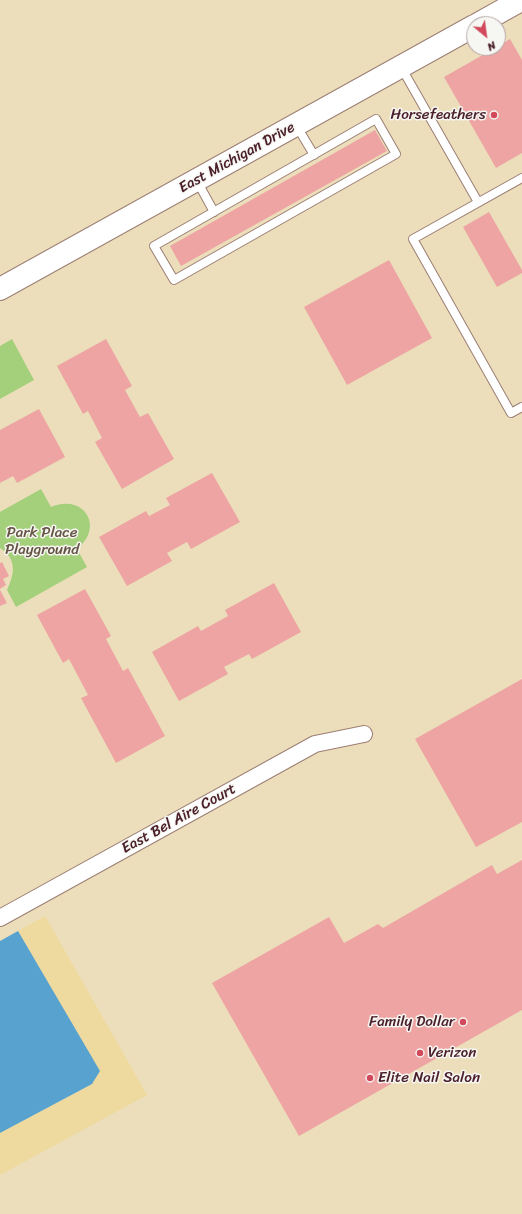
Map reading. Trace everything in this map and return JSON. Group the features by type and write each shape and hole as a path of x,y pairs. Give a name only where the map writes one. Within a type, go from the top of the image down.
{"street":[{"path":"492,16 521,0"},
{"name":"East Michigan Drive","path":"0,289 466,30"},
{"name":"East Bel Aire Court","path":"0,918 315,744 364,734"}],"lane":[{"path":"401,66 478,202"},
{"path":"376,119 396,154 174,280 154,246 214,212 376,119"},
{"path":"296,125 314,155"},
{"path":"522,178 413,239 511,412 522,407"},
{"path":"197,180 214,212"}],"green space":[{"path":"12,339 34,380 0,399 0,346"},
{"name":"Park Place Playground","path":"41,489 51,507 63,504 73,505 81,508 87,514 90,522 89,531 85,540 77,549 87,567 16,607 7,590 12,578 13,567 12,562 6,552 0,548 0,512"}],"sand":[{"path":"45,916 147,1095 0,1175 0,1133 92,1084 99,1071 18,931"}],"water":[{"path":"18,931 100,1071 92,1084 0,1133 0,941"}],"building":[{"name":"Horsefeathers","path":"510,39 522,60 522,153 496,168 444,77 481,56 506,56 506,41"},
{"path":"375,130 387,151 181,266 170,246"},
{"path":"489,212 522,270 522,273 497,287 463,227"},
{"path":"389,260 432,338 347,385 304,307"},
{"path":"106,339 132,386 125,390 140,417 148,413 174,459 122,489 95,442 102,438 88,411 83,414 57,366"},
{"path":"39,409 65,457 17,483 13,476 0,483 0,430"},
{"path":"212,473 240,522 191,549 187,542 167,553 172,561 127,586 99,537 146,511 149,516 170,505 166,498"},
{"path":"2,562 9,576 3,579 6,585 0,589 0,563"},
{"path":"274,583 301,632 252,659 249,654 224,667 228,674 179,701 152,652 198,626 201,631 228,616 225,610"},
{"path":"85,589 111,636 106,639 123,671 128,668 165,736 116,763 81,698 88,695 69,659 63,663 37,615"},
{"path":"0,590 7,603 0,606"},
{"path":"522,679 522,822 476,847 415,739"},
{"path":"522,860 522,1010 299,1136 212,983 329,917 344,943 378,924 383,928 492,865 497,874"}],"place":[{"name":"Horsefeathers","path":"494,115"},
{"name":"Family Dollar","path":"463,1022"},
{"name":"Verizon","path":"420,1053"},
{"name":"Elite Nail Salon","path":"370,1078"}]}
